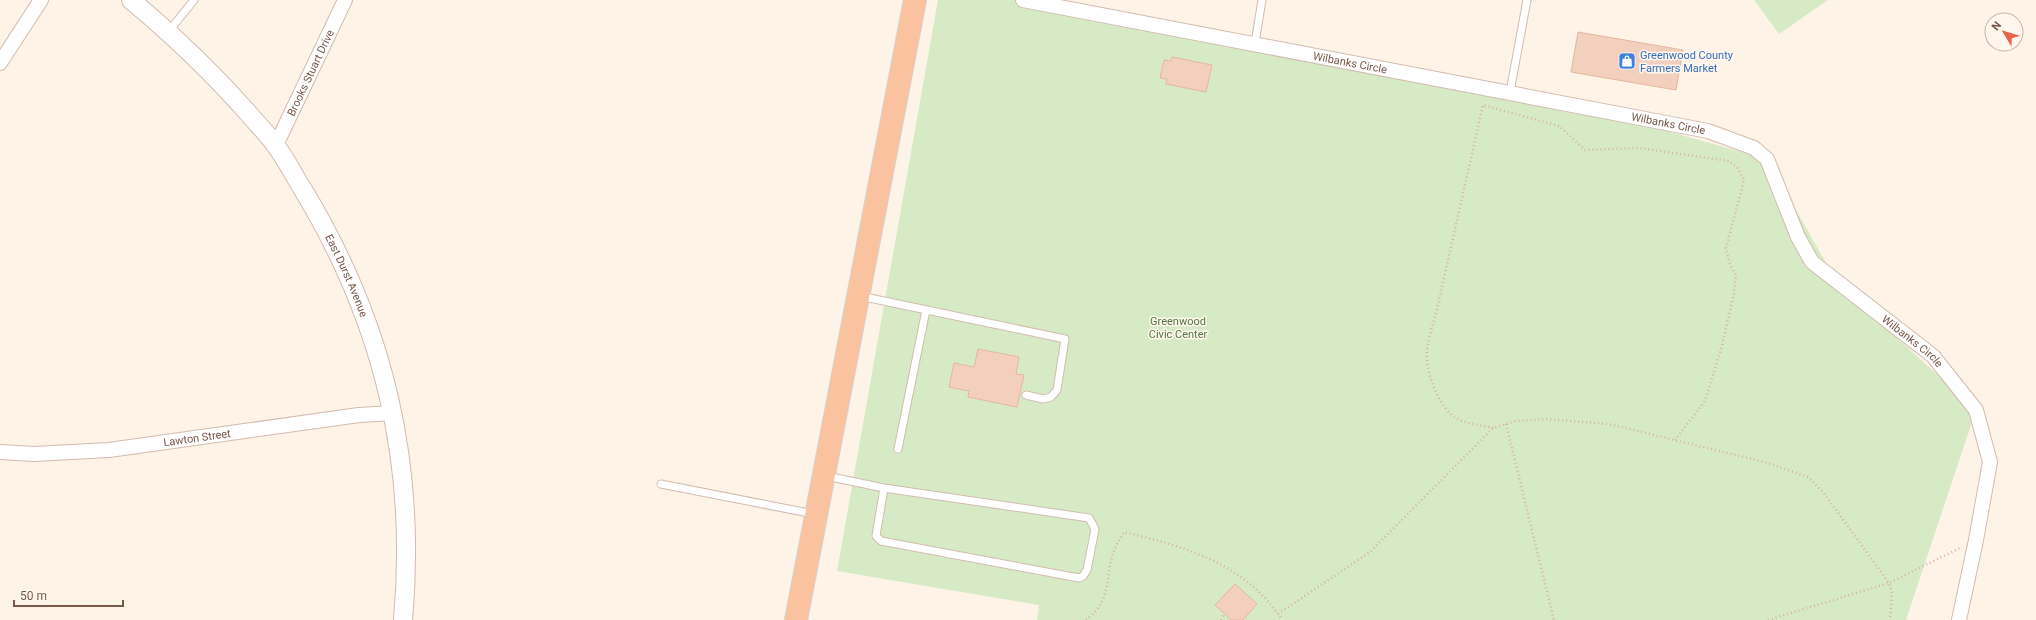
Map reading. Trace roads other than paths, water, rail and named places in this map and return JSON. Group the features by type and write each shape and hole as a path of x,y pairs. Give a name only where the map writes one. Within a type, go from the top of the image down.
{"highway":[{"path":"796,620 915,0"}],"street":[{"path":"0,63 41,0"},
{"name":"East Durst Avenue","path":"131,0 169,32 223,84 276,145 318,215 349,277 373,340 394,413 406,520 406,580 403,620"},
{"name":"Brooks Stuart Drive","path":"276,145 345,0"},
{"name":"Wilbanks Circle","path":"1023,0 1255,43 1708,131 1754,148 1767,159 1798,237 1812,262 1933,356 1976,410 1990,462 1976,540 1959,620"},
{"name":"Lawton Street","path":"0,452 34,454 109,450 359,415 394,413"}],"lane":[{"path":"169,32 194,0"},
{"path":"1255,43 1262,0"},
{"path":"1510,92 1527,0"},
{"path":"858,296 1065,339 1057,390 1051,397 1043,399 1026,395"},
{"path":"898,449 926,310"},
{"path":"824,476 884,488 1090,518 1095,529 1087,570 1083,576 1079,578 881,541 876,536 876,527 884,488"},
{"path":"661,484 816,514"}],"place":[{"name":"Greenwood County Farmers Market","path":"1627,61"}],"park label":[{"name":"Greenwood Civic Center","path":"1178,327"}]}
